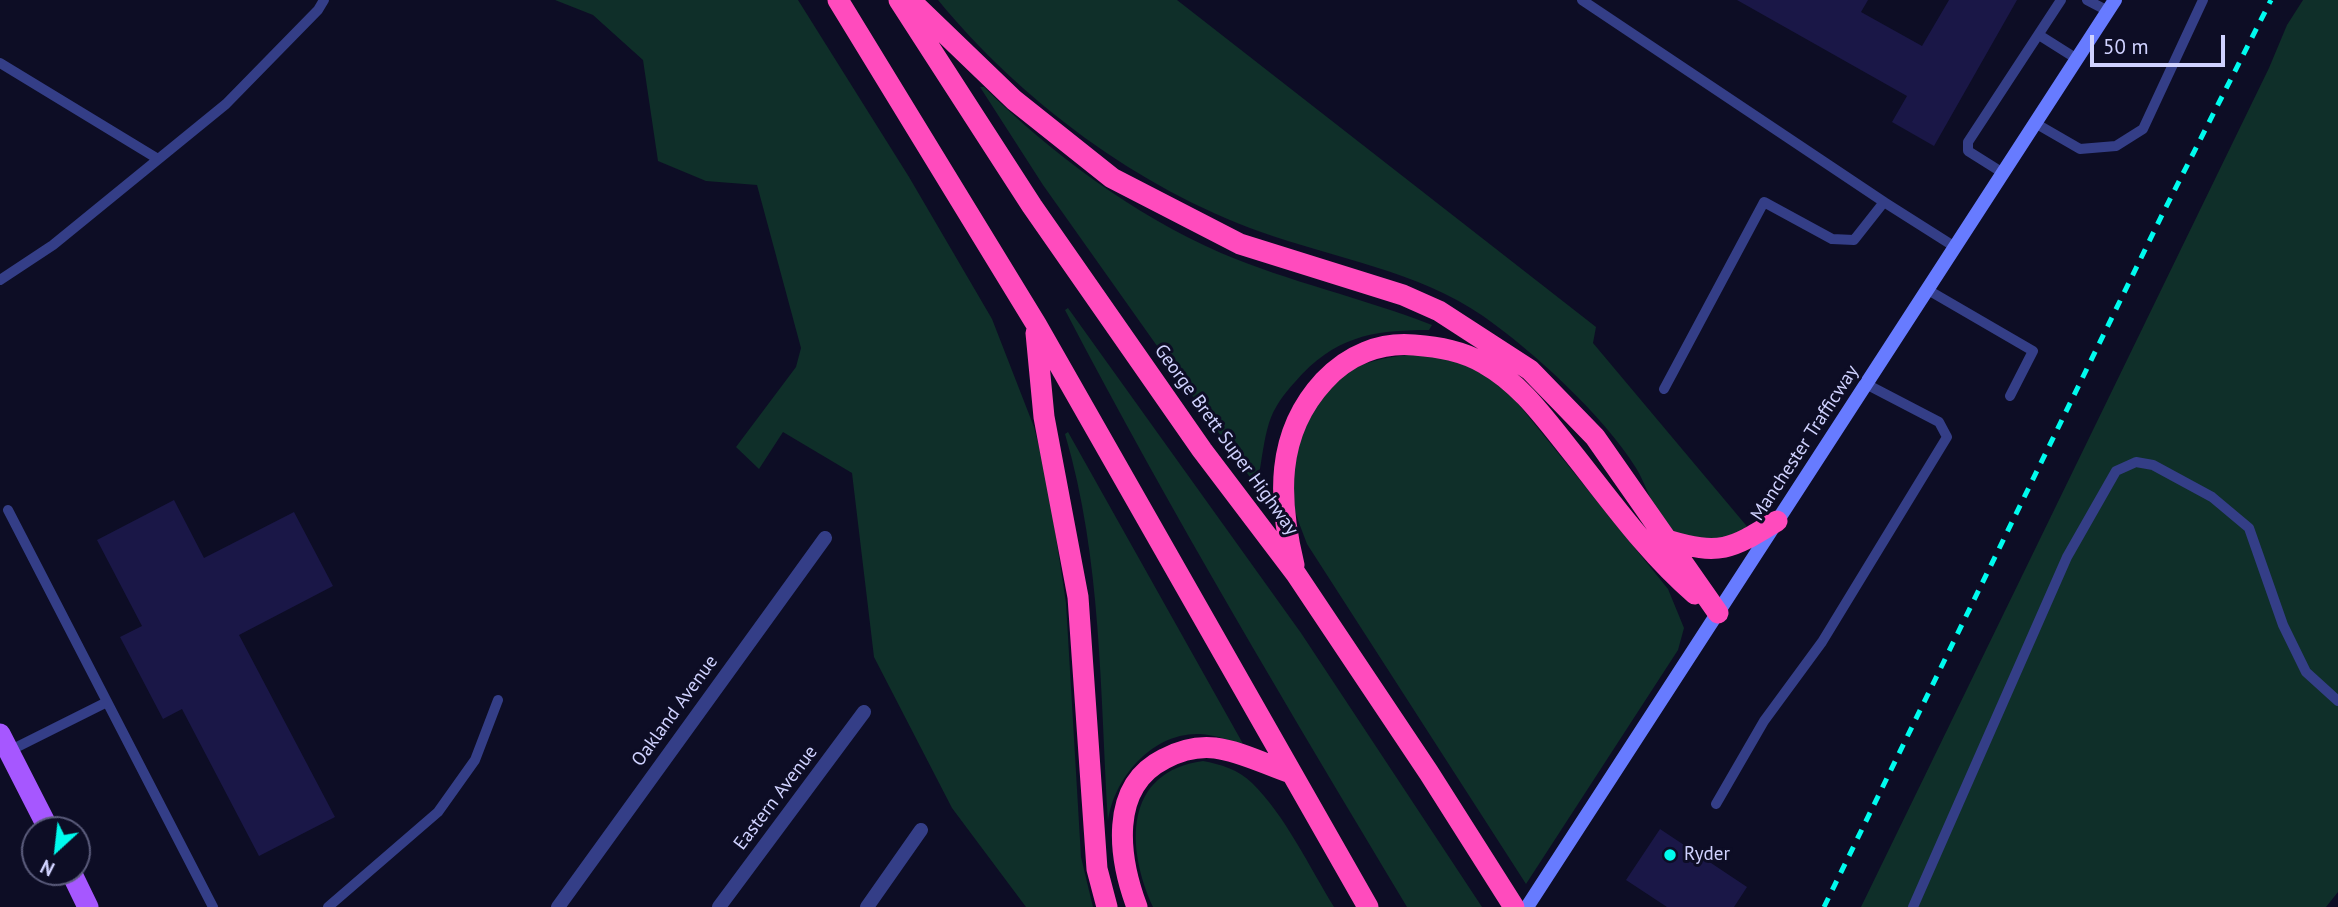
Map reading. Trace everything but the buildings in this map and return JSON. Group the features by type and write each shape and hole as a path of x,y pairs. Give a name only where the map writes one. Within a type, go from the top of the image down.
{"highway":[{"path":"838,0 1036,324 1368,907"},
{"name":"George Brett Super Highway","path":"899,0 1032,206 1202,450 1296,574 1429,773 1514,907"},
{"path":"910,0 1014,100 1112,178 1240,244 1403,295 1439,311 1530,370 1595,437 1718,613"},
{"path":"1036,324 1044,417 1078,597 1097,869 1107,907"},
{"path":"1296,574 1285,531 1283,483 1289,437 1304,404 1326,378 1355,355 1394,343 1443,347 1485,364 1529,399 1666,569 1718,613"},
{"path":"1667,540 1699,550 1734,547 1777,521"},
{"path":"1137,907 1125,867 1121,832 1125,804 1136,783 1156,763 1181,750 1215,748 1291,773"}],"main road":[{"name":"Manchester Trafficway","path":"1527,907 2112,6"},
{"path":"3,743 42,816"},
{"path":"78,886 88,907"}],"street":[{"name":"Oakland Avenue","path":"558,907 825,538"},
{"name":"Eastern Avenue","path":"719,907 864,712"},
{"path":"867,907 921,830"}],"lane":[{"path":"0,280 53,245 226,104 318,10 324,0"},
{"path":"1582,0 1955,247"},
{"path":"2003,173 1968,151 1968,142 2061,0"},
{"path":"2087,0 2112,6"},
{"path":"2035,123 2080,149 2116,146 2143,129 2203,0"},
{"path":"2039,35 2077,59"},
{"path":"0,63 158,159"},
{"path":"1664,389 1764,202 1832,239 1854,240 1885,202"},
{"path":"1928,290 2033,351 2010,396"},
{"path":"1716,804 1764,721 1822,642 1947,437 1939,422 1866,384"},
{"path":"1913,907 2067,557 2116,471 2136,462 2153,466 2212,497 2249,528 2283,625 2306,672 2338,701"},
{"path":"8,510 213,907"},
{"path":"328,907 438,812 475,760 498,700"},
{"path":"3,743 107,702"}],"green space":[{"path":"555,0 798,0 909,177 992,319 1034,427 1047,478 1066,603 1081,857 1093,907 1026,907 952,808 874,657 852,473 783,432 759,469 736,447 796,367 801,348 757,185 706,181 658,161 643,60 593,15"},
{"path":"938,0 1177,0 1596,327 1593,343 1750,530 1706,540 1687,537 1670,529 1653,504 1636,468 1606,427 1545,366 1503,330 1458,301 1431,288 1375,267 1261,232 1215,214 1127,166 1084,137 1006,73"},
{"path":"2303,0 2338,0 2338,892 2326,907 1861,907 2269,68 2287,25"},
{"path":"980,87 984,87 1037,136 1095,180 1156,220 1188,237 1247,263 1432,325 1429,330 1389,332 1355,339 1324,355 1295,382 1283,396 1269,423 1259,475 1266,485 1264,497 1043,185"},
{"path":"1068,308 1301,633 1482,907 1407,907 1189,536 1105,386 1065,310"},
{"path":"1422,354 1449,359 1470,367 1512,396 1668,589 1684,628 1678,650 1526,884 1307,544 1293,502 1291,487 1295,452 1309,417 1331,386 1344,375 1367,363 1390,357"},
{"path":"1068,432 1243,745 1200,734 1182,735 1166,741 1138,761 1127,775 1111,806 1108,822 1093,578 1077,481 1065,434"},
{"path":"1203,761 1241,774 1264,796 1286,826 1334,907 1153,907 1138,861 1138,816 1145,796 1158,780 1177,768"}],"railway":[{"path":"1824,907 2162,215 2271,0"}],"place":[{"name":"Ryder","path":"1670,855"}]}
